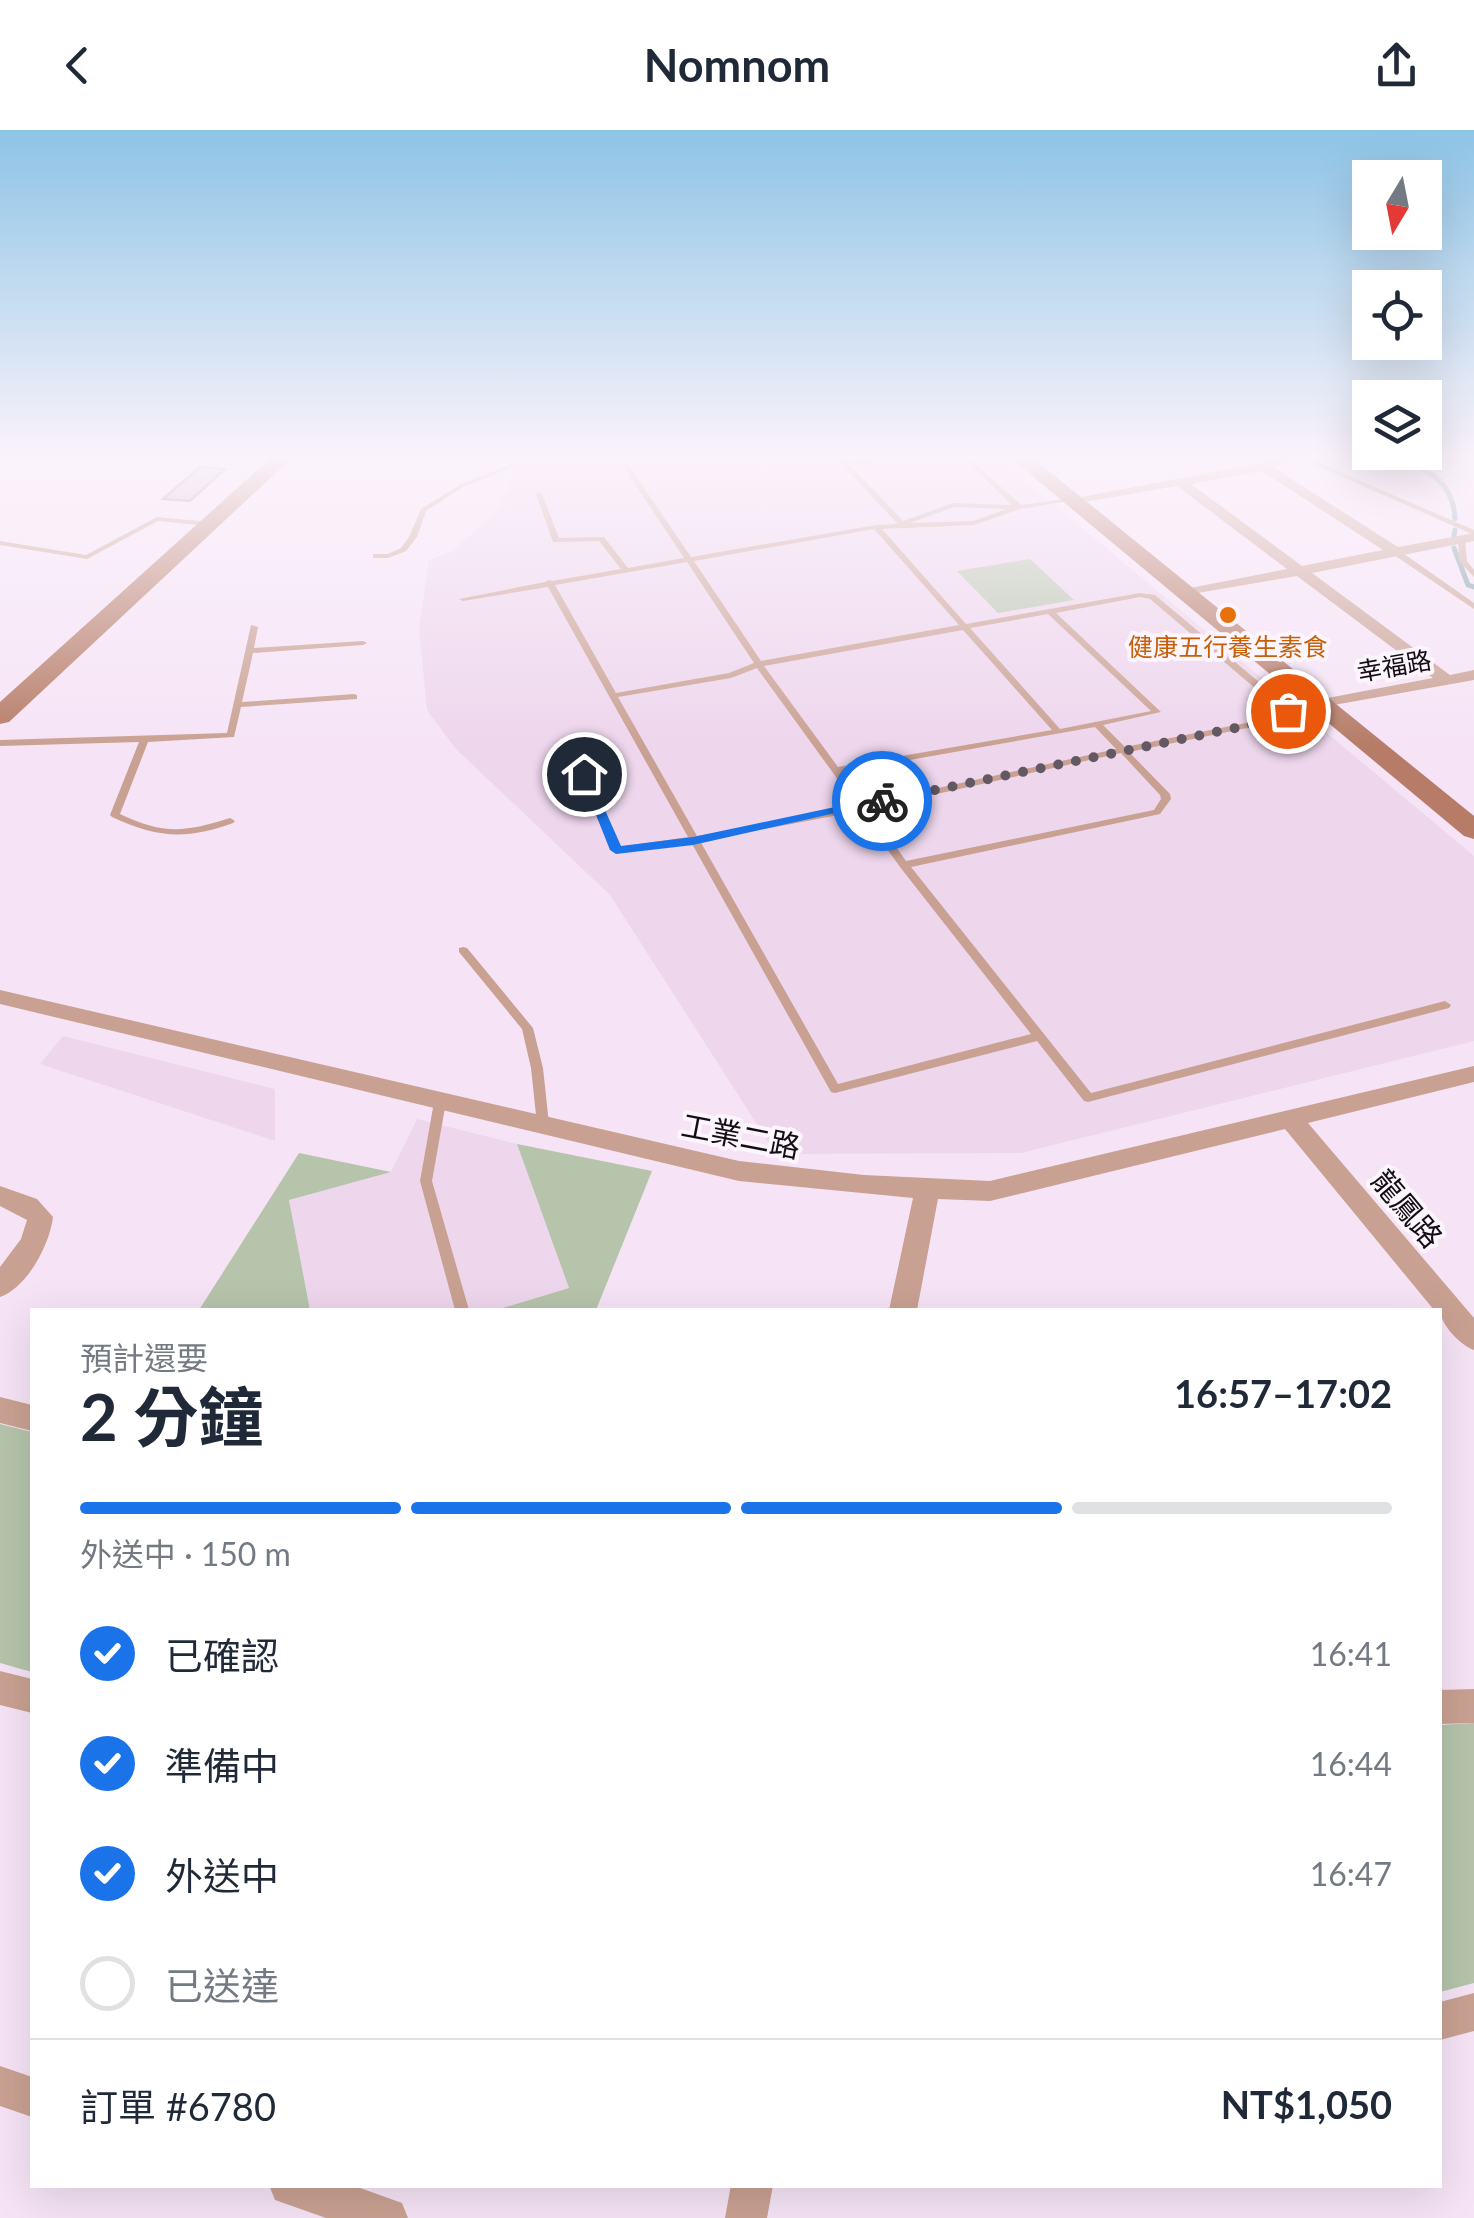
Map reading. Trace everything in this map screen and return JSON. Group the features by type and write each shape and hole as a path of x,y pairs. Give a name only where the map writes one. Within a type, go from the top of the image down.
{"main road":[{"path":"0,716 178,551"},
{"path":"1135,551 1474,830"}],"street":[{"path":"1275,551 1448,681"},
{"path":"1185,592 1403,551"},
{"name":"幸福路","path":"1323,704 1474,676"},
{"name":"工業二路","path":"0,997 739,1171 832,1184 927,1190 990,1191 1474,1074"},
{"name":"龍鳳路","path":"1292,1120 1474,1338"},
{"path":"903,1308 927,1190"},
{"path":"0,1196 28,1206 40,1217 40,1231 0,1286"},
{"path":"0,1410 30,1418"},
{"path":"0,1688 30,1696"},
{"path":"1442,1707 1474,1706"},
{"path":"1442,2020 1474,2012"},
{"path":"0,2086 30,2097"},
{"path":"299,2188 388,2218"},
{"path":"746,2218 751,2188"}],"lane":[{"path":"52,551 86,557 96,551"},
{"path":"376,556 403,551"},
{"path":"612,551 625,570"},
{"path":"685,551 759,664 864,804 904,865 1088,1098 1444,1005"},
{"path":"464,599 729,551"},
{"path":"898,551 1058,732"},
{"path":"1466,551 1463,561 1474,575"},
{"path":"1396,553 1474,608"},
{"path":"548,582 835,1089 1040,1036"},
{"path":"584,774 616,850 693,841 1274,720 1288,711 1152,597 1140,595 759,664 730,675 612,696"},
{"path":"838,770 1157,712 1051,612"},
{"path":"0,742 232,735 254,627"},
{"path":"250,651 362,643"},
{"path":"238,705 354,697"},
{"path":"904,865 1157,812 1166,799 1164,794 1098,724"},
{"path":"145,739 115,814 147,832 204,832 230,822"},
{"path":"463,950 527,1028 537,1068 543,1124"},
{"path":"440,1102 426,1181 461,1308"}],"shaded area":[{"path":"452,551 1110,551 1474,856 1474,1041 1021,1153 776,1154 610,895 455,748 427,710 419,629 429,560"},
{"path":"63,1036 275,1089 275,1141 40,1064"},
{"path":"417,1119 517,1144 569,1288 503,1308 310,1308 289,1200 391,1172"}],"green space":[{"path":"1030,559 1074,600 998,613 957,571"},
{"path":"517,1144 652,1171 597,1308 503,1308 569,1288"},
{"path":"299,1153 391,1172 289,1200 310,1308 200,1308"},
{"path":"0,1424 30,1432 30,1671 0,1663"},
{"path":"1474,1723 1474,1983 1442,1991 1442,1725"}],"waterway":[{"path":"1455,551 1468,585 1474,587"}],"way so far":[{"path":"882,801 1274,720 1288,711"}],"place":[{"name":"健康五行養生素食","path":"1228,615"}],"route":[{"path":"584,774 616,850 693,841 882,801"}]}
